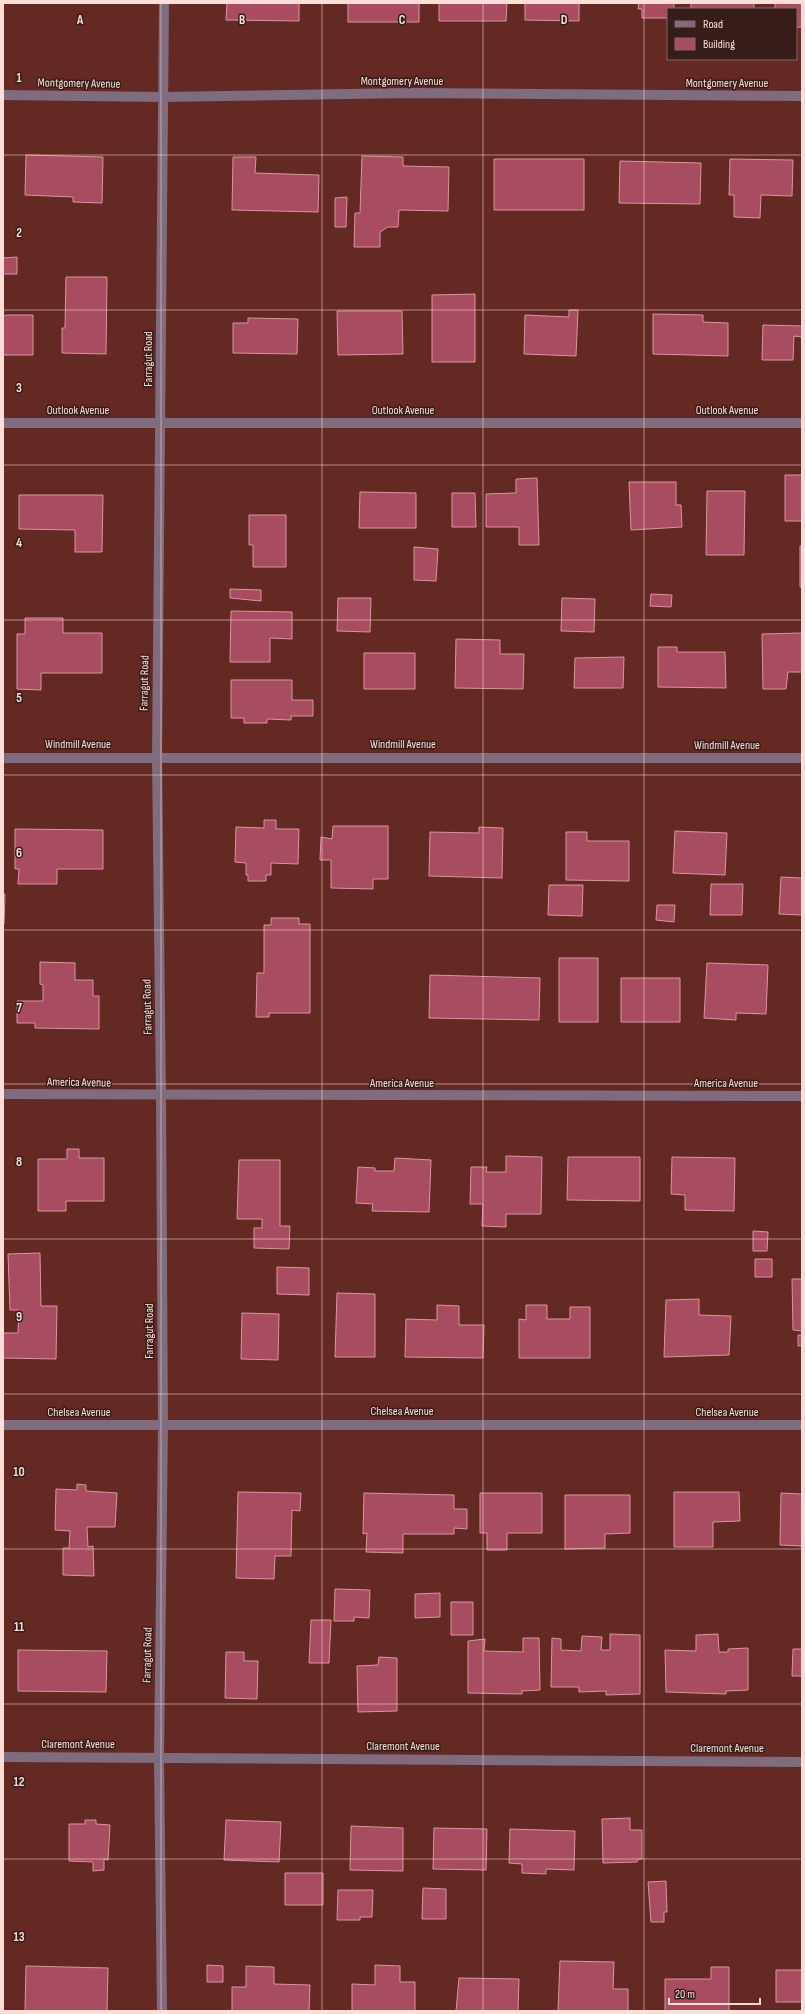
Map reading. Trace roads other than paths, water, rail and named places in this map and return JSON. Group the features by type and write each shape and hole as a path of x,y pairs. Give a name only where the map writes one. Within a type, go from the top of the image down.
{"street":[{"name":"Farragut Road","path":"162,2011 159,1757 163,1425 161,1096 156,757 164,3"},
{"name":"Montgomery Avenue","path":"3,96 163,97 411,93 802,96"},
{"name":"Outlook Avenue","path":"3,423 802,423"},
{"name":"Windmill Avenue","path":"3,758 802,758"},
{"name":"America Avenue","path":"3,1094 161,1096 802,1096"},
{"name":"Chelsea Avenue","path":"3,1425 802,1425"},
{"name":"Claremont Avenue","path":"3,1757 802,1762"}]}
